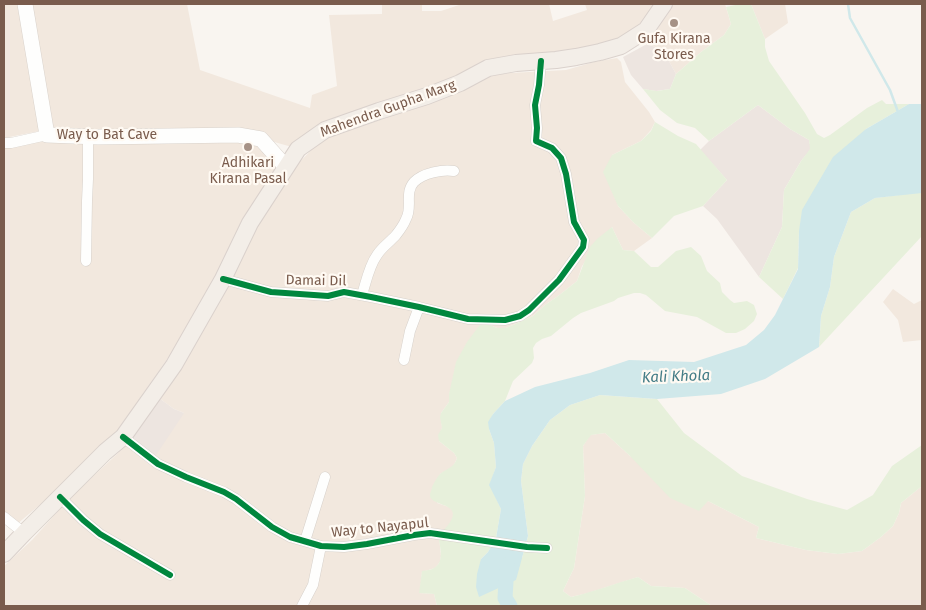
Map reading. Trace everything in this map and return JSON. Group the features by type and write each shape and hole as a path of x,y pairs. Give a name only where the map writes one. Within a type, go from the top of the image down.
{"main road":[{"name":"Way to Bat Cave","path":"25,4 47,135 88,137 238,134 261,139 283,147 298,149"},
{"name":"Mahendra Gupha Marg","path":"4,554 105,452 123,437 174,365 223,279 250,223 298,149 325,130 427,96 460,83 488,68 576,57 621,46 646,30 664,4"},
{"path":"261,139 286,167"}],"street":[{"name":"Damai Dil","path":"223,279 271,292 328,296 344,292 468,319 505,320 520,316 530,310 559,280 584,247 584,240 574,222 566,174 561,158 552,148 536,141 536,105 541,62"},
{"path":"4,143 47,135"},
{"path":"86,261 88,137"},
{"path":"362,295 376,256 397,234 408,217 409,194 412,185 423,175 446,169 454,171"},
{"path":"404,360 410,331 419,307"},
{"name":"Way to Nayapul","path":"123,437 158,464 224,492 272,527 290,537 322,546 344,547 430,533 527,547 547,548"},
{"path":"304,541 325,477"},
{"path":"60,497 100,534 170,575"},
{"path":"4,517 24,533"},
{"path":"302,606 313,585 322,546"}],"shaded area":[{"path":"4,4 20,4 40,131 4,138"},
{"path":"32,4 187,4 200,70 310,108 312,95 337,86 329,15 382,14 382,4 422,4 422,11 441,11 462,4 549,4 553,21 587,10 585,4 655,4 635,29 622,41 493,62 292,147 260,138 58,131 51,127"},
{"path":"674,4 725,4 731,24 724,35 676,74 663,50 647,44 667,6"},
{"path":"751,4 785,4 788,23 765,39"},
{"path":"647,44 663,50 676,74 670,89 656,91 643,89 631,75 623,57"},
{"path":"617,58 621,62 625,82 655,122 651,130 641,141 612,155 618,206 652,238 634,251 623,250 612,227 582,266 577,281 533,316 506,328 497,328 486,323 449,394 449,402 441,413 442,428 439,441 454,453 457,458 453,467 440,474 437,503 449,507 453,511 453,518 448,527 439,536 440,562 435,568 422,572 420,593 434,594 437,606 4,606 4,566 32,540 69,499 131,441 184,413 174,409 159,398 255,223 293,169 319,142 337,133 405,111 492,74 566,70"},
{"path":"758,105 790,129 809,140 811,149 801,161 784,190 782,227 759,277 717,219 703,206 727,180 700,150 709,141"},
{"path":"46,139 259,140 279,166 199,308 121,430 75,475 16,525 4,515 4,147"},
{"path":"893,289 914,304 922,300 922,340 903,342 898,320 883,302"},
{"path":"159,398 174,409 184,413 156,455 131,441"},
{"path":"605,433 630,456 708,501 759,527 756,538 806,550 838,554 862,551 893,526 901,503 922,486 922,606 712,606 685,588 651,586 638,577 571,597 563,591 574,568 585,496 583,446 590,435"}],"green space":[{"path":"751,4 765,39 769,61 805,113 817,134 824,138 830,135 867,108 882,100 886,104 909,104 866,129 799,231 798,268 783,299 759,277 782,227 784,190 810,149 809,140 790,129 758,105 709,141 695,128 677,123 660,110 643,89 657,91 670,89 676,74 724,35 731,24 726,7"},
{"path":"655,122 696,144 727,180 703,206 674,216 652,238 618,206 603,172 612,155 641,141 651,131"},
{"path":"922,192 922,236 819,347 821,316 830,287 834,257 851,212 875,198"},
{"path":"612,227 623,250 634,251 651,267 658,267 676,251 691,247 701,256 707,271 720,283 722,292 734,303 747,301 754,305 757,314 754,321 745,329 736,333 726,333 697,317 665,311 646,295 634,293 581,313 551,336 536,343 533,348 534,358 532,363 513,381 505,401 493,414 489,429 494,443 496,467 490,485 501,509 496,538 488,552 481,559 522,558 528,536 521,481 523,464 532,446 550,420 570,405 600,395 657,399 684,433 742,476 807,499 847,510 873,495 892,466 922,445 922,486 901,503 893,526 862,551 838,554 806,550 756,538 759,527 708,501 699,511 670,498 605,433 591,435 583,446 585,496 574,568 563,591 571,597 638,577 651,586 685,588 712,606 437,606 434,594 419,593 422,571 433,569 440,562 441,554 438,536 449,524 453,516 452,511 448,507 432,499 430,495 432,487 440,474 452,466 457,458 454,453 439,441 438,435 442,428 441,413 449,402 456,362 467,342 482,322 497,328 506,328 533,316 577,281 590,247"}],"water":[{"path":"909,104 922,104 922,193 875,198 851,212 834,257 830,287 821,316 819,347 765,379 721,394 657,399 600,395 570,405 550,420 532,446 523,464 521,481 528,536 516,580 479,597 476,587 477,574 481,559 488,552 496,538 501,509 489,485 496,467 494,443 488,422 493,414 505,401 535,387 590,373 629,360 694,362 746,345 764,330 775,315 798,269 799,231 802,210 833,157 866,129"}],"waterway":[{"path":"848,4 850,18 890,90 898,112"},
{"name":"Kali Khola","path":"507,565 505,598 510,606"}],"cycle path":[{"path":"223,279 271,292 328,296 344,292 468,319 505,320 520,316 529,310 559,280 583,247 584,240 574,222 566,174 561,158 552,148 536,141 535,105 541,61"},
{"path":"123,437 158,464 224,492 272,527 290,537 321,546 344,547 430,533 527,547 547,548"},
{"path":"60,497 100,534 170,575"}],"place":[{"name":"Gufa Kirana Stores","path":"674,23"},
{"name":"Adhikari Kirana Pasal","path":"248,147"}]}
